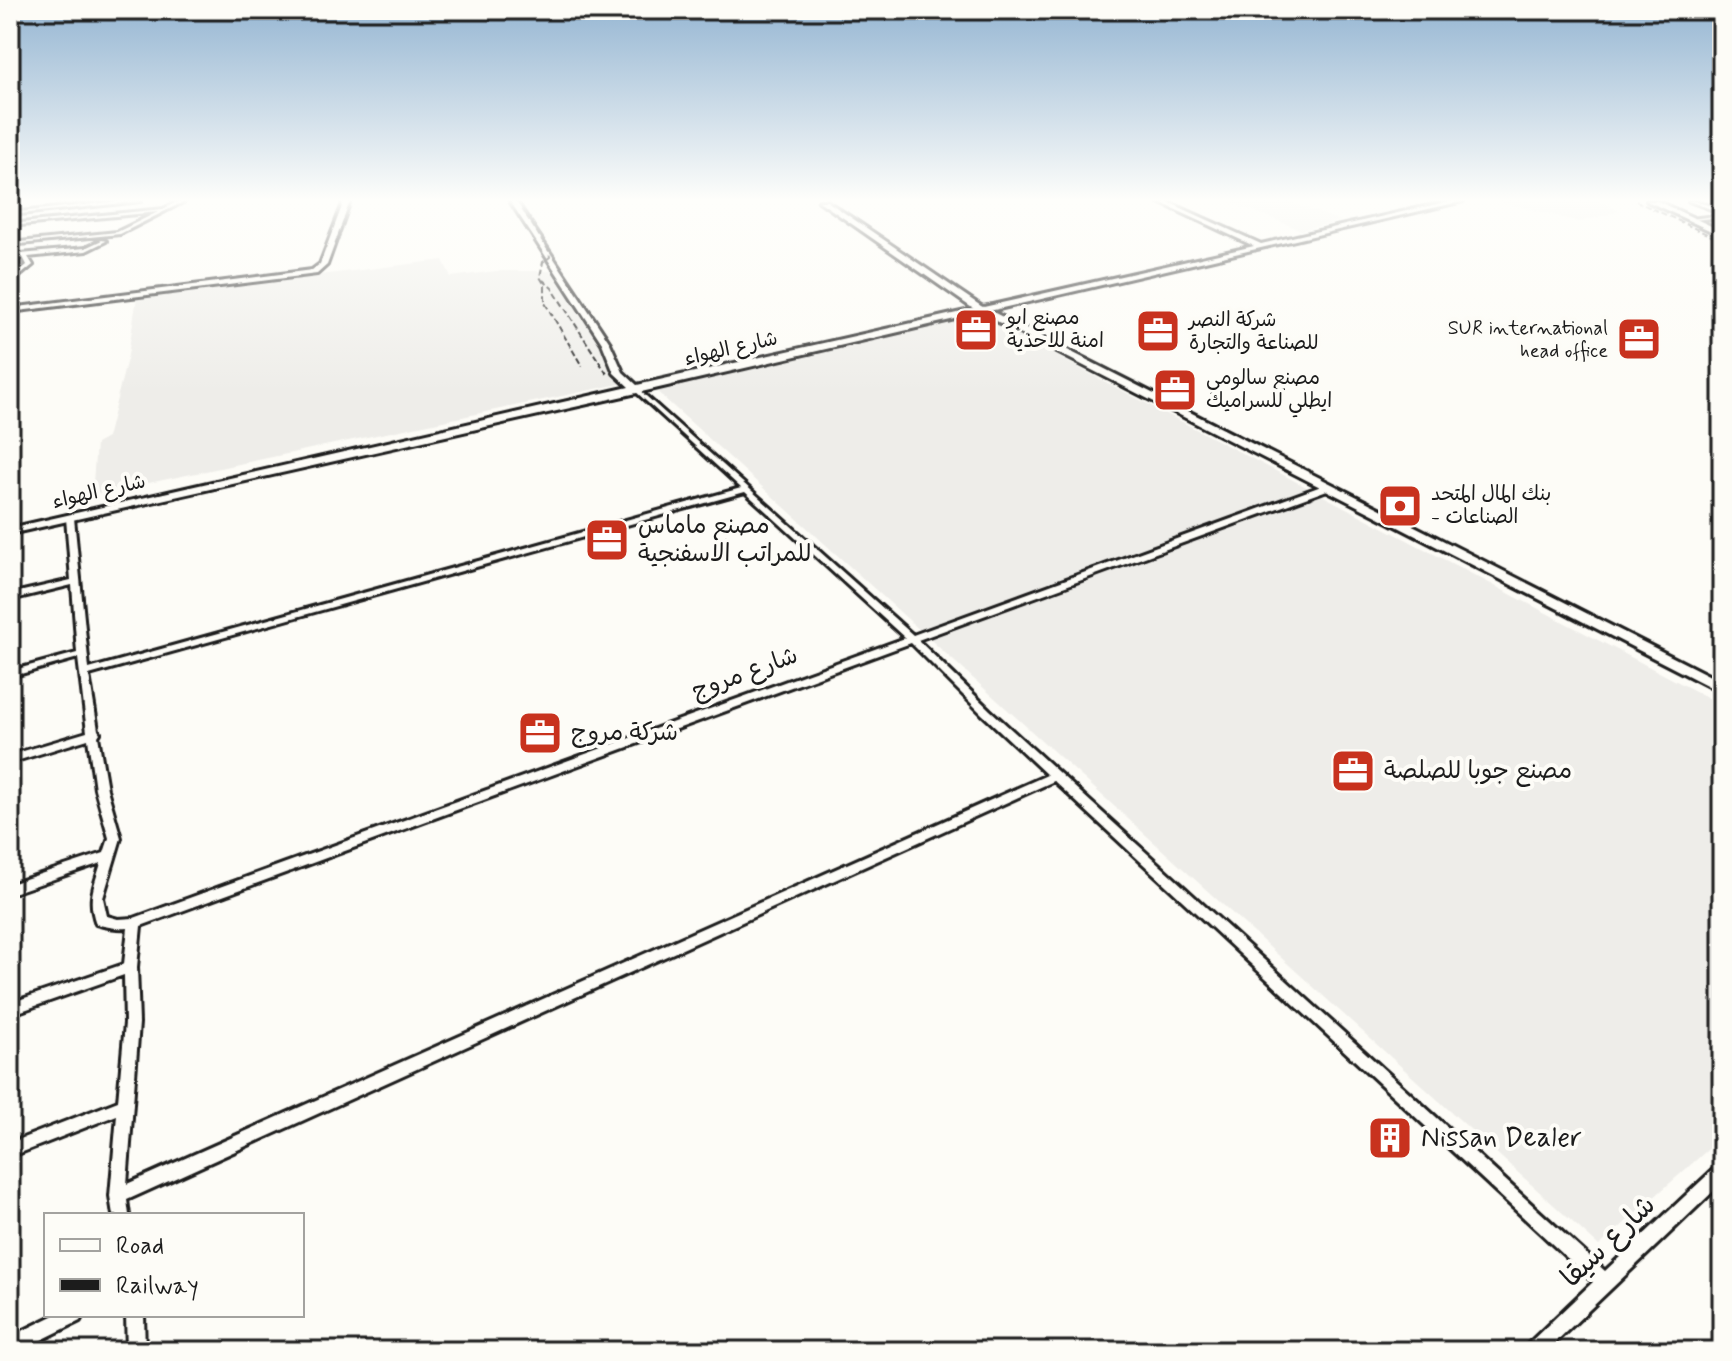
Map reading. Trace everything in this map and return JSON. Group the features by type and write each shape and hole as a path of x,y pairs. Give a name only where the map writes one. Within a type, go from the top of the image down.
{"main road":[{"path":"918,265 985,309 1722,680"},
{"path":"921,265 985,309"},
{"path":"1163,400 1722,688"}],"street":[{"path":"10,282 30,265"},
{"path":"10,310 314,272 323,265"},
{"path":"555,265 606,343 619,373 636,390 911,638 1055,776 1605,1282"},
{"name":"شارع الهواء","path":"10,531 1184,265"},
{"path":"10,272 26,271"},
{"name":"شارع مروج","path":"135,923 1327,487"},
{"path":"84,673 747,489"},
{"path":"70,518 84,673 101,789 115,838 101,878 97,911 101,920 118,924 135,923 130,967 132,1023 118,1196 121,1213"},
{"path":"10,597 76,581"},
{"path":"10,674 83,654"},
{"path":"10,759 95,733"},
{"path":"118,1196 1055,776"},
{"path":"10,889 110,856"},
{"path":"10,1009 130,967"},
{"path":"10,1150 125,1105"},
{"name":"شارع سيقا","path":"1533,1351 1722,1172"},
{"path":"10,1346 70,1317"},
{"path":"135,1317 136,1351"}],"shaded area":[{"path":"406,265 445,265 451,277 496,271 551,271 624,383 92,495 96,444 107,438 128,355 137,297"},
{"path":"978,315 1722,705 1722,1137 1599,1246 653,388"}],"railway":[{"path":"542,265 540,277 545,285 545,303 582,366"},
{"path":"543,280 552,288 607,374"}],"place":[{"name":"مصنع ابو امنة للاحذية","path":"976,330"},
{"name":"شركة النصر للصناعة والتجارة","path":"1158,331"},
{"name":"SUR international head office","path":"1639,339"},
{"name":"مصنع سالومي ايطلي للسراميك","path":"1175,390"},
{"name":"بنك المال المتحد - الصناعات","path":"1400,506"},
{"name":"مصنع ماماس للمراتب الاسفنجية","path":"607,540"},
{"name":"شركة مروج","path":"540,733"},
{"name":"مصنع جوبا للصلصة","path":"1353,771"},
{"name":"Nissan Dealer","path":"1390,1138"}]}
